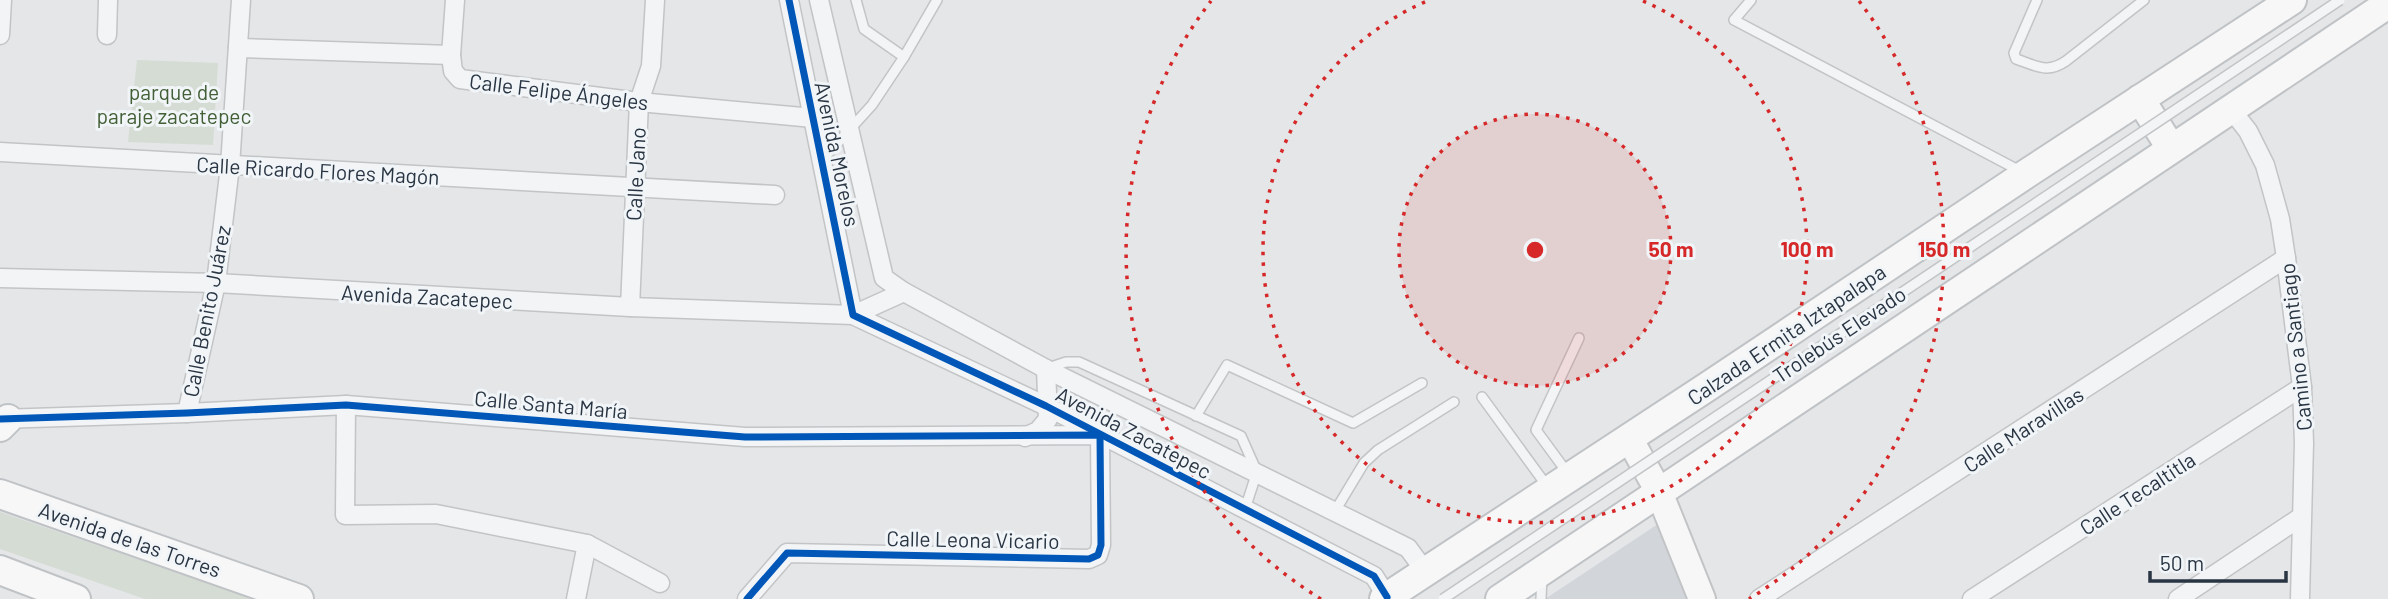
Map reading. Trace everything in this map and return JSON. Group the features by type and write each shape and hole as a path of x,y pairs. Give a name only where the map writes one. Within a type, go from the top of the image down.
{"main road":[{"name":"Calzada Ermita Iztapalapa","path":"1386,598 2284,3"},
{"path":"1500,599 2388,4"},
{"path":"2140,99 2171,148"},
{"name":"Avenida de las Torres","path":"1,494 299,599"},
{"path":"0,570 76,599"}],"street":[{"path":"0,35 2,0"},
{"path":"107,35 108,0"},
{"name":"Calle Benito Juárez","path":"187,413 216,283 230,166 241,0"},
{"path":"451,55 455,0"},
{"name":"Calle Jano","path":"629,307 639,102 651,66 655,0"},
{"name":"Avenida Morelos","path":"789,0 853,315"},
{"name":"Avenida Morelos","path":"819,0 884,278 904,292"},
{"name":"Calle Felipe Ángeles","path":"238,48 451,55 453,71 460,79 639,102 813,118"},
{"name":"Camino a Santiago","path":"2230,108 2248,131 2265,165 2280,219 2286,258 2302,387 2304,443 2300,599"},
{"name":"Calle Ricardo Flores Magón","path":"0,152 775,195"},
{"name":"Calle Maravillas","path":"1759,599 2286,258"},
{"name":"Avenida Zacatepec","path":"0,278 216,283 629,307 853,315 1046,405 1374,576 1386,598"},
{"name":"Avenida Zacatepec","path":"853,315 904,292 1046,369 1408,548 1425,571"},
{"path":"1024,437 1038,431 1048,419 1046,369"},
{"name":"Calle Tecaltitla","path":"1972,599 2302,387"},
{"path":"346,405 345,515 436,514 587,544 660,583"},
{"name":"Calle Santa María","path":"3,422 346,405 745,438 1100,435"},
{"name":"Calle Leona Vicario","path":"747,599 787,553 1089,559 1098,555 1101,545 1100,435"},
{"path":"1629,438 1659,492 1702,599"},
{"path":"2178,599 2301,517"},
{"path":"576,599 587,544"}],"lane":[{"path":"856,0 864,29 904,57"},
{"path":"822,160 872,104 904,57 937,0"},
{"path":"1751,0 1734,20 2026,174"},
{"path":"2037,0 2014,53 2016,59 2046,69 2055,68 2066,61 2144,0"},
{"name":"Trolebús Elevado","path":"1443,599 2340,0"},
{"path":"1560,483 1536,430 1579,338"},
{"path":"1046,369 1066,362 1079,362 1241,436 1257,472 1245,509"},
{"path":"1196,416 1227,365 1353,423 1422,383"},
{"path":"1482,397 1560,483"},
{"path":"1335,511 1364,463 1378,450 1454,402"},
{"path":"1541,599 1542,571"}],"shaded area":[{"path":"1661,522 1693,599 1545,599"}],"green space":[{"name":"parque de paraje zacatepec","path":"137,60 218,63 213,145 128,142"},
{"path":"0,512 253,599 145,599 0,549"}],"cycle path":[{"path":"789,0 853,315 1046,406 1374,576 1387,597"},
{"path":"0,419 346,405 745,437 1100,435 1101,545 1098,555 1089,559 787,553 747,599"}]}
